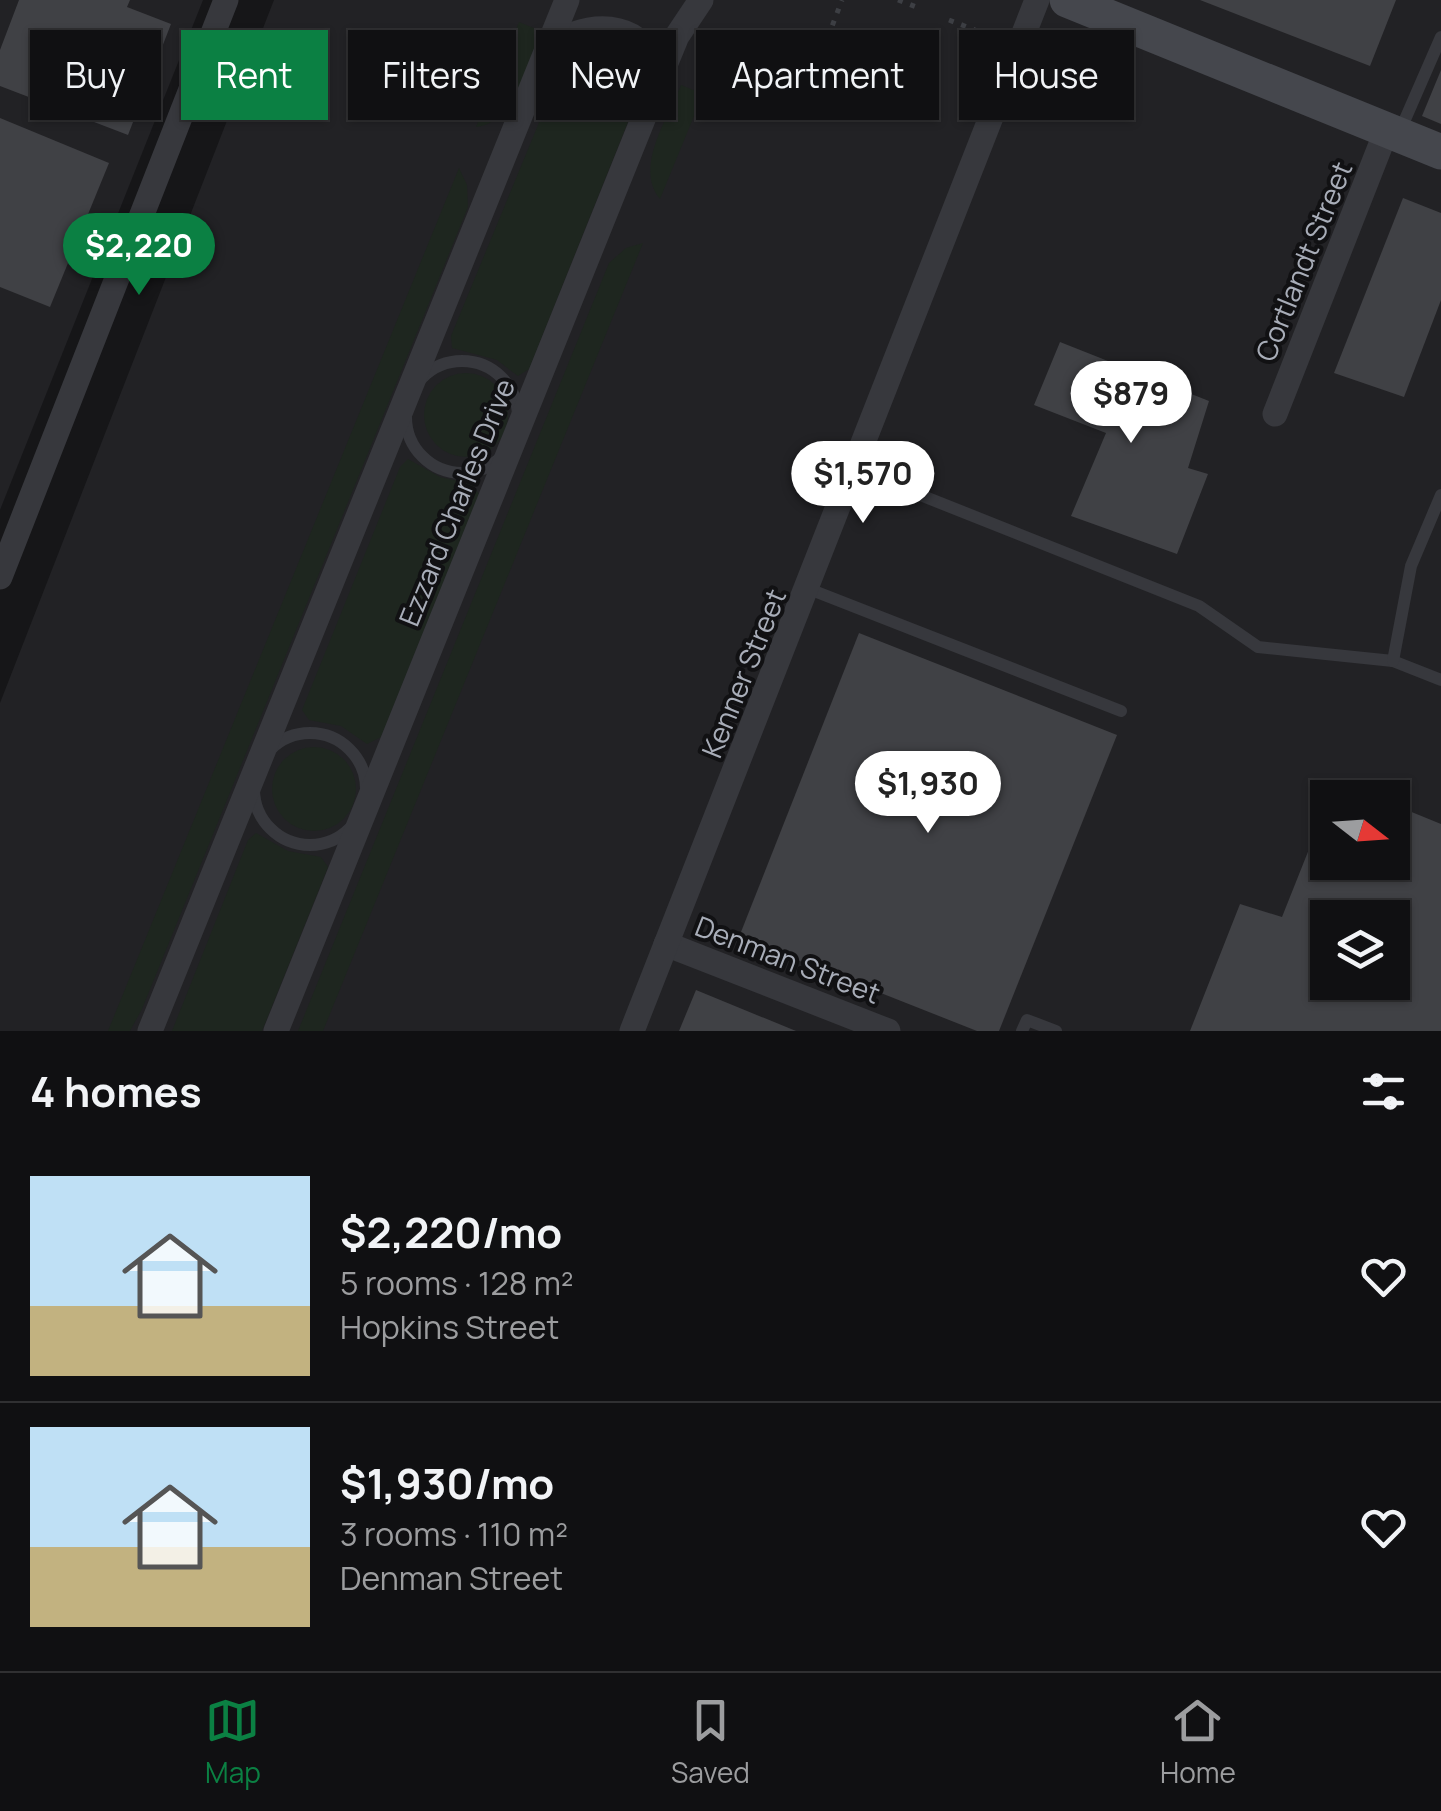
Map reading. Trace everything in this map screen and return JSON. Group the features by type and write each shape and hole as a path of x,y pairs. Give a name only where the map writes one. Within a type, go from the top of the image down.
{"main road":[{"path":"1067,0 1441,152"}],"street":[{"path":"0,577 226,0"},
{"path":"555,30 567,0"},
{"name":"Ezzard Charles Drive","path":"676,38 701,0"},
{"name":"Kenner Street","path":"1026,30 1037,0"},
{"path":"150,1031 408,402 536,78"},
{"name":"Ezzard Charles Drive","path":"276,1031 643,120"},
{"name":"Kenner Street","path":"632,1031 809,590 991,120"},
{"name":"Cortlandt Street","path":"1275,414 1393,132"},
{"name":"Denman Street","path":"666,944 888,1031"}],"lane":[{"path":"566,30 576,23 610,20 627,30"},
{"path":"1393,132 1441,37"},
{"path":"470,361 485,365 512,392 518,424 512,443 484,470 448,472 419,453 410,438 408,402 416,386 441,365 470,361"},
{"path":"856,469 1199,606 1258,646 1393,661 1441,680"},
{"path":"1393,661 1411,566 1441,495"},
{"path":"809,590 1121,711"},
{"path":"314,732 330,736 348,747 360,761 366,778 362,812 345,833 329,842 293,843 265,822 254,792 263,758 286,738 314,732"},
{"path":"1022,1031 1027,1020 1056,1031"}],"path":[{"path":"831,30 842,0"},
{"path":"898,0 918,8"},
{"path":"949,20 975,30"}],"shaded area":[{"path":"0,0 203,0 191,30 181,30 181,55 161,106 161,30 30,30 30,120 155,120 0,510"},
{"path":"274,0 1441,0 1441,1031 0,1031 0,703 227,120 328,120 328,30 262,30"},
{"path":"519,22 539,30 516,95 516,30"},
{"path":"681,85 696,91 696,111 660,199 650,172 652,158 665,120 676,120 676,96"},
{"path":"479,120 494,120 490,123 476,127"},
{"path":"540,120 629,120 529,369 518,376 497,360 452,348 451,336"},
{"path":"459,168 467,185 468,207 142,1009 130,1031 108,1031"},
{"path":"643,243 323,1031 298,1031 609,263 626,248"},
{"path":"466,373 482,376 496,385 505,399 505,431 496,445 482,454 466,457 450,454 436,445 427,431 424,415 427,399 436,385 450,376"},
{"path":"408,459 440,477 472,484 479,494 381,737 367,744 341,726 309,720 302,710 400,467"},
{"path":"314,747 330,750 344,759 353,773 353,805 344,819 330,828 314,831 298,828 284,819 275,805 272,789 275,773 284,759 298,750"},
{"path":"256,833 288,851 321,857 328,867 262,1031 172,1031 248,840"}],"building":[{"path":"19,0 130,0 127,7 171,24 161,50 161,30 30,30 30,97 0,86 0,50"},
{"path":"1200,0 1396,0 1370,66"},
{"path":"1441,70 1441,124 1422,116"},
{"path":"0,118 109,163 50,307 0,287"},
{"path":"89,120 134,120 128,135"},
{"path":"1403,198 1441,213 1441,300 1404,397 1334,373"},
{"path":"1060,342 1209,401 1188,468 1208,474 1177,554 1071,516 1106,433 1034,405"},
{"path":"859,633 1117,735 999,1031 977,1031 739,937"},
{"path":"1410,811 1441,824 1441,1031 1190,1031 1240,904 1282,917 1310,847 1310,880 1410,880"},
{"path":"696,990 796,1031 679,1031"}]}
